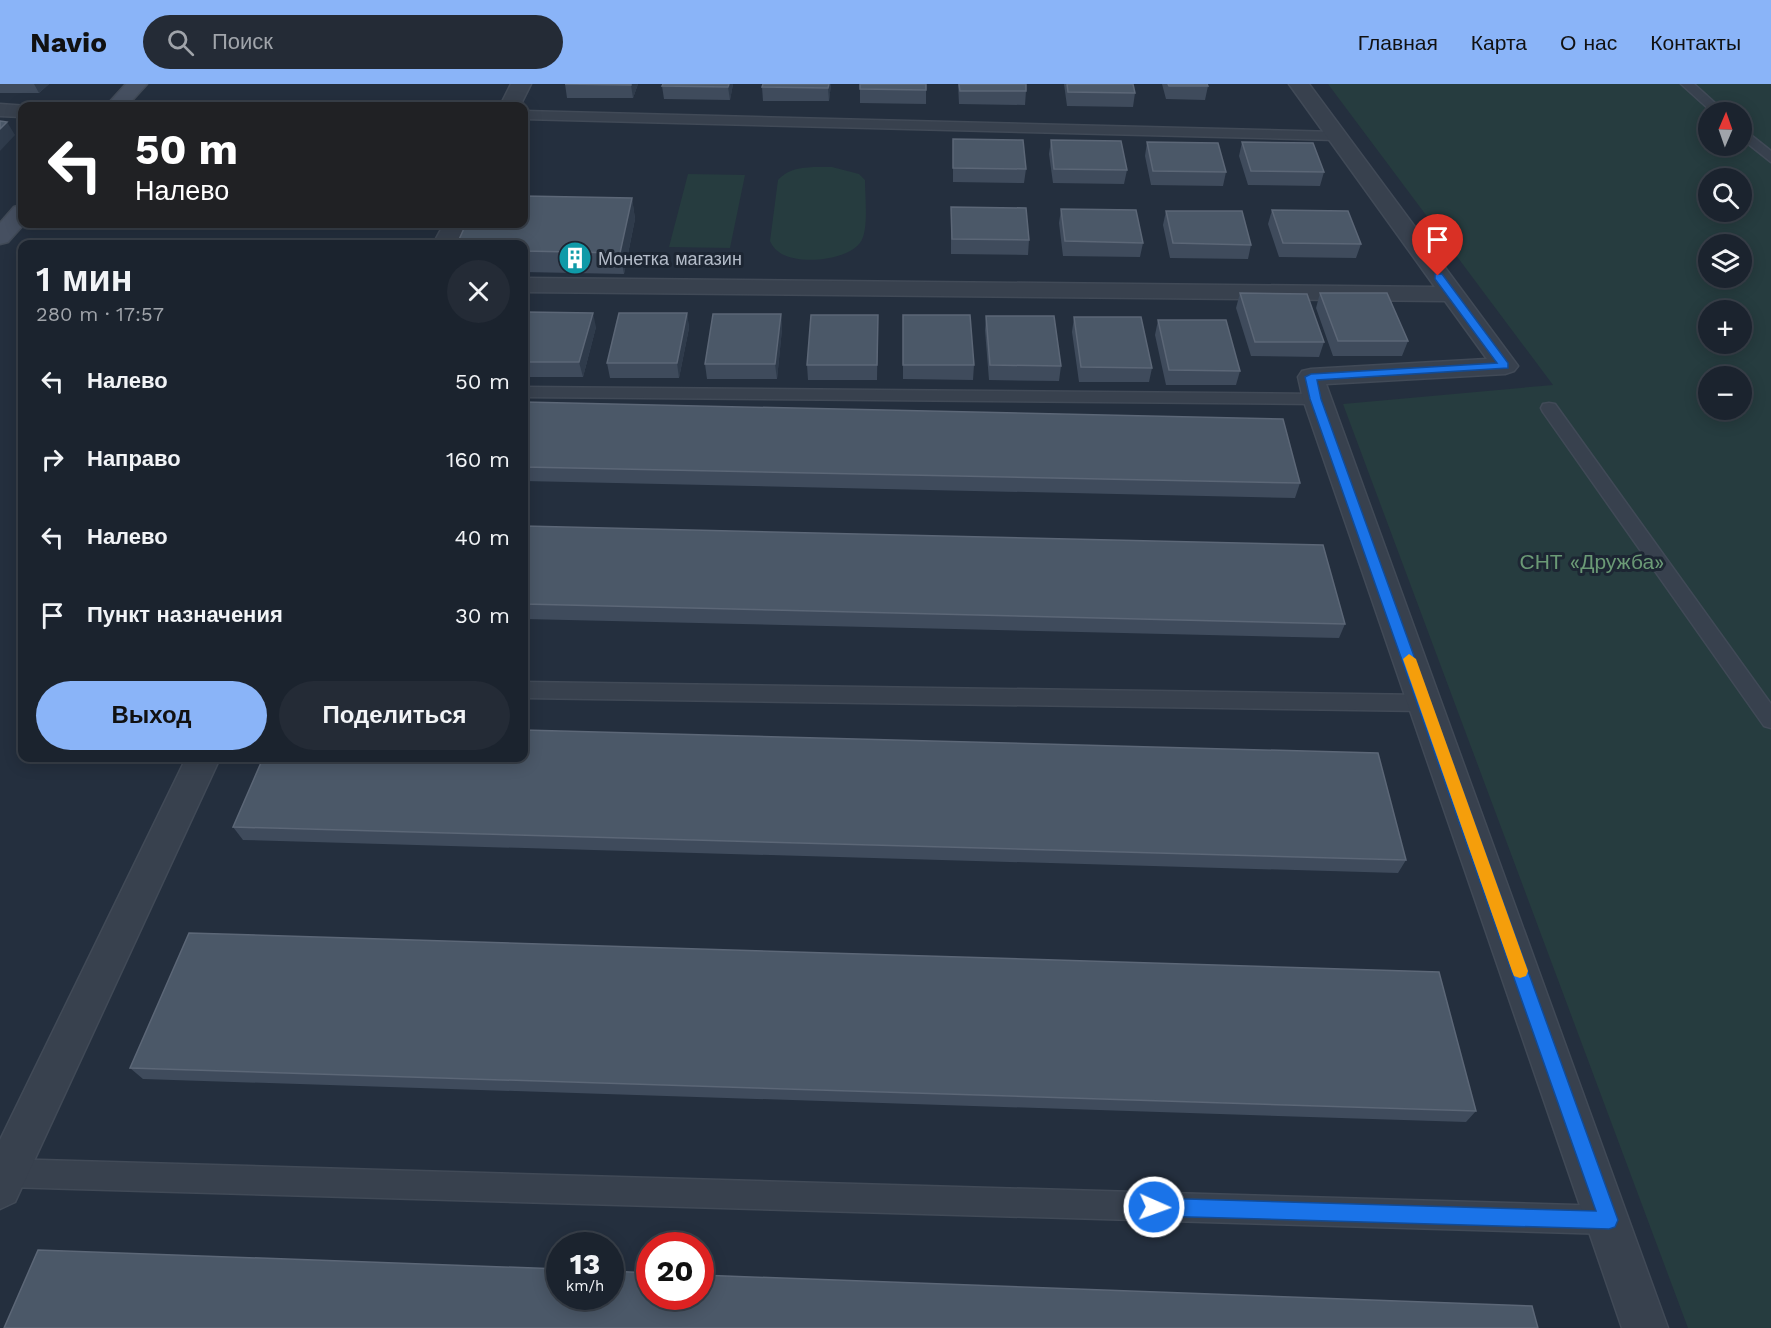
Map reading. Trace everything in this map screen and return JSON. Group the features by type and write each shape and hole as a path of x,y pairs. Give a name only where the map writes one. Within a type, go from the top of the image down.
{"main road":[{"path":"120,102 136,84"},
{"path":"0,237 18,217"}],"street":[{"path":"512,102 521,84"},
{"path":"1299,84 1504,366 1311,377 1316,399 1609,1220 1645,1328"},
{"path":"0,110 18,111"},
{"path":"528,285 1451,294"},
{"path":"3,1180 201,762"}],"lane":[{"path":"1687,84 1708,102"},
{"path":"528,116 1336,136"},
{"path":"1752,141 1771,158"},
{"path":"528,392 1316,399"},
{"path":"1549,408 1771,720"},
{"path":"528,690 1425,703"},
{"path":"3,1180 1609,1220"}],"green space":[{"name":"СНТ «Дружба»","path":"1328,84 1771,84 1771,1328 1688,1328 1343,404 1553,385"},
{"path":"832,167 859,174 865,180 865,224 863,237 858,245 838,256 825,259 798,259 778,251 770,241 778,180 796,169"},
{"path":"688,174 745,175 730,248 669,247"}],"building":[{"path":"565,84 631,84 631,85"},
{"path":"663,84 729,84 728,87 662,86"},
{"path":"763,84 829,84 828,88 762,87"},
{"path":"860,84 926,84 926,90 860,89"},
{"path":"959,84 1026,84 1026,91 960,91"},
{"path":"1067,84 1133,84 1135,93 1068,92"},
{"path":"1168,84 1207,84 1208,86 1169,86"},
{"path":"370,101 397,101 396,102"},
{"path":"0,121 7,122 0,129"},
{"path":"953,139 1023,140 1026,169 953,168"},
{"path":"1051,140 1121,141 1127,170 1054,169"},
{"path":"1147,142 1218,143 1226,172 1153,171"},
{"path":"1242,142 1313,143 1324,172 1251,171"},
{"path":"528,196 632,198 620,253 528,251 528,240 459,240 464,228 528,228"},
{"path":"951,207 1026,208 1029,240 952,239"},
{"path":"1061,209 1136,210 1143,243 1065,241"},
{"path":"1272,210 1348,211 1361,244 1283,243"},
{"path":"1166,211 1242,211 1251,245 1173,243"},
{"path":"1240,293 1307,294 1324,342 1255,342"},
{"path":"1320,293 1387,293 1408,341 1338,341"},
{"path":"528,312 593,313 579,362 528,362"},
{"path":"619,313 687,313 677,363 607,363"},
{"path":"713,314 781,314 775,364 705,364"},
{"path":"811,315 878,315 877,365 807,365"},
{"path":"903,315 970,315 974,365 903,365"},
{"path":"986,316 1054,316 1061,366 990,365"},
{"path":"1074,317 1141,317 1152,368 1081,367"},
{"path":"1158,320 1226,320 1240,371 1169,370"},
{"path":"528,402 1283,419 1300,483 528,467"},
{"path":"528,526 1323,545 1345,624 528,604"},
{"path":"528,730 1378,753 1406,860 233,827 261,762 528,762"},
{"path":"189,933 1439,972 1476,1111 130,1068"},
{"path":"38,1250 546,1268 546,1310 624,1310 624,1272 636,1272 636,1310 714,1310 714,1276 1532,1306 1538,1328 4,1328"}],"slow traffic":[{"path":"1409,659 1520,971"}],"place":[{"name":"Монетка магазин","path":"575,258"}],"route":[{"path":"1154,1207 1609,1220 1316,399 1311,377 1504,366 1438,276"}]}
